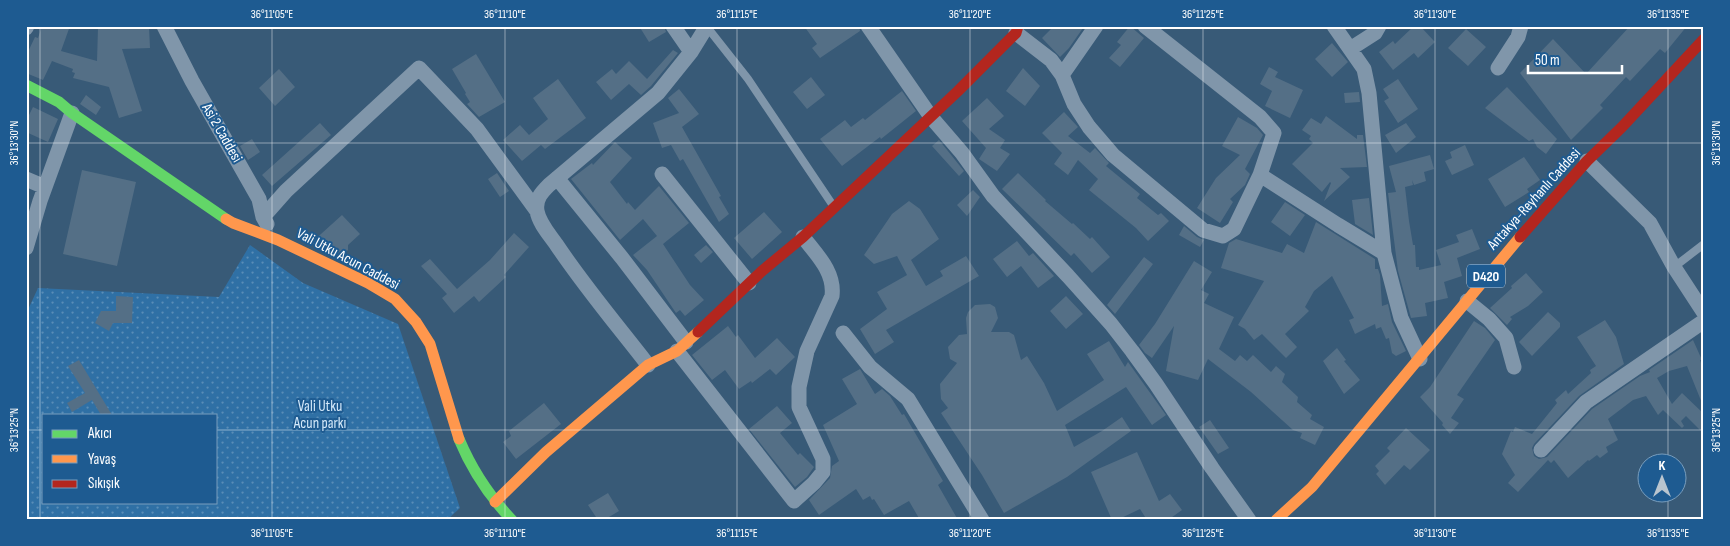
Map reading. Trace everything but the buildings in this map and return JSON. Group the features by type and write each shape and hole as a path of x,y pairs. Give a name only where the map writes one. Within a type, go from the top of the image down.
{"street":[{"name":"Asi 2 Caddesi","path":"164,26 259,199 263,217 278,240"},
{"path":"673,26 691,52"},
{"path":"868,26 931,117 962,153 994,196 1111,324 1156,384 1212,468 1250,520"},
{"path":"1062,75 1096,26"},
{"path":"495,502 546,452 648,365 681,347 750,283 803,238 931,117 1017,30 1051,60 1062,75 1074,104 1089,127 1113,155 1203,230 1223,236 1234,229 1260,175 1274,134 1260,117 1145,26"},
{"path":"1334,26 1364,68 1369,93 1384,253 1401,318 1420,359"},
{"path":"1350,49 1375,33 1379,26"},
{"path":"1498,68 1518,37 1521,26"},
{"path":"537,211 540,195 557,178 658,93 691,52 707,27"},
{"name":"Antakya-Reyhanlı Caddesi","path":"1276,520 1312,487 1496,265 1587,161 1622,127 1704,39"},
{"path":"263,217 286,191 419,68 477,129 537,211 542,224 572,267 648,365"},
{"name":"Vali Utku Acun Caddesi","path":"26,85 59,102 72,113 233,223 278,240 368,283 395,300 416,322 430,344 459,439 469,463 495,502 512,520"},
{"path":"26,248 45,187 72,113"},
{"path":"1587,161 1650,222 1674,267 1704,313"},
{"path":"662,174 750,283"},
{"path":"1260,175 1338,226 1384,253"},
{"path":"557,178 622,258 681,347 794,501 823,472 823,459 799,407 799,387 807,351 832,296 833,287 826,266 803,238"},
{"path":"26,179 45,187"},
{"path":"1467,301 1489,319 1506,338 1514,367"},
{"path":"1541,450 1586,402 1704,321"},
{"path":"843,333 870,367 908,399 982,520"}],"lane":[{"path":"707,27 748,79 835,207"},
{"path":"1674,267 1704,244"}],"green space":[{"name":"Vali Utku Acun parkı","path":"250,245 303,283 398,324 460,508 447,520 26,520 26,314 38,288 219,297"}],"traffic: fast":[{"path":"26,85 59,102 72,113 226,219"},
{"path":"459,439 482,482 512,520"}],"traffic: slow":[{"path":"226,219 278,240 368,283 395,299 416,322 430,344 459,439"},
{"path":"1276,520 1312,487 1520,237"},
{"path":"495,502 546,452 648,365 677,351 698,332"}],"traffic: jam":[{"path":"698,332 762,271 803,237 958,91 1016,33 1018,26"},
{"path":"1520,237 1587,161 1622,127 1704,39"}]}
